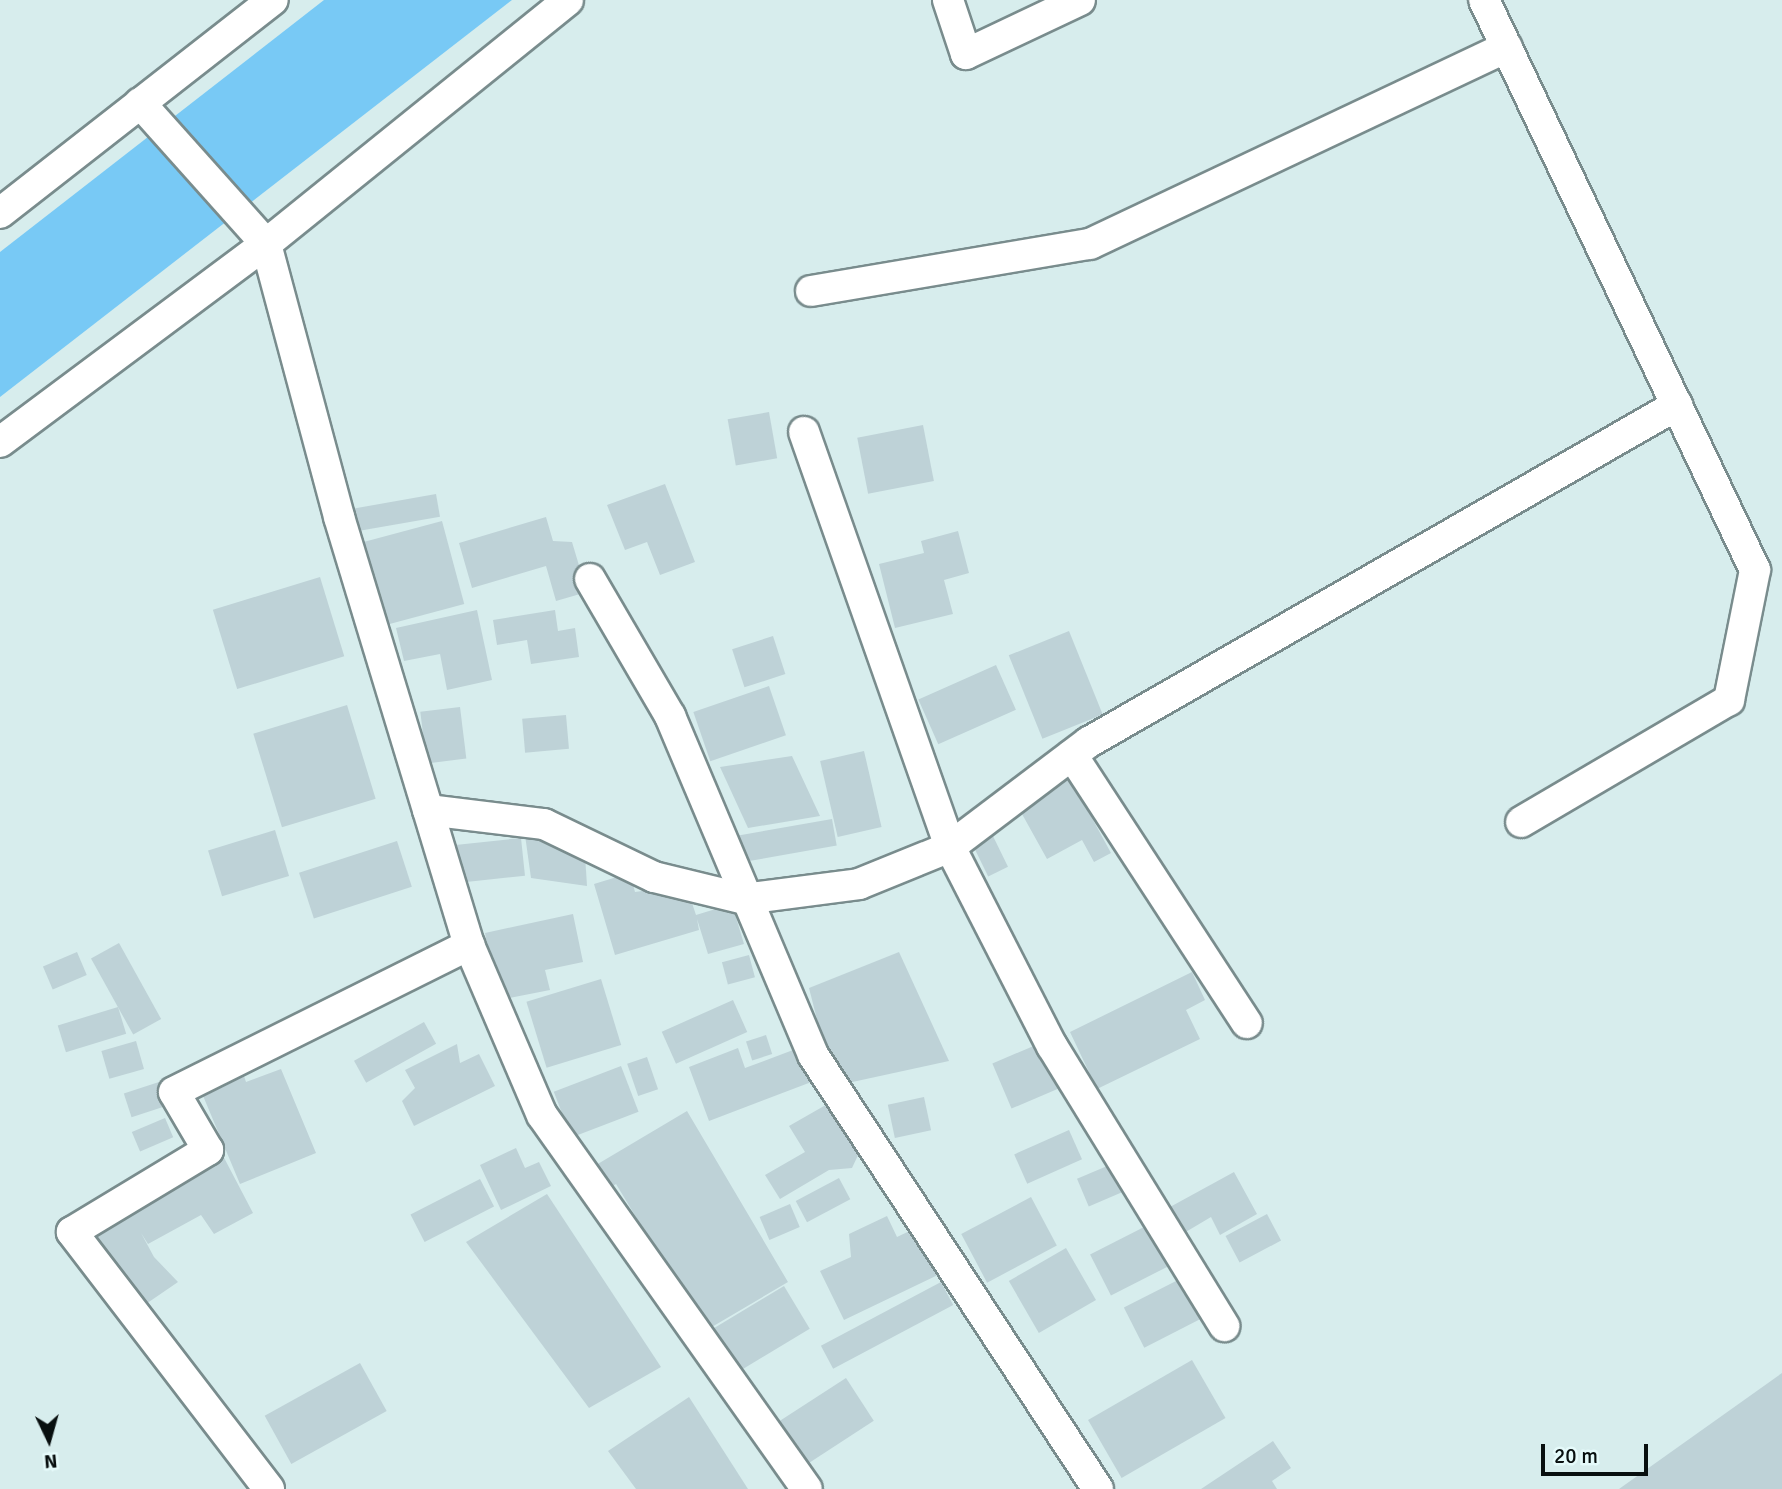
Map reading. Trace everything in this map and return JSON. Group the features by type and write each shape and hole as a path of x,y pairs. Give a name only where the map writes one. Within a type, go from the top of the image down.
{"street":[{"path":"0,213 273,0"},
{"path":"0,442 266,244 568,0"},
{"path":"948,0 967,54 1080,0"},
{"path":"1484,0 1755,570 1729,700 1521,822"},
{"path":"811,291 1090,244 1507,47"},
{"path":"140,103 266,244 339,517 469,945 542,1115 807,1489"},
{"path":"428,810 544,824 654,877 744,899 859,884 950,847 1072,755 1677,404"},
{"path":"804,432 950,847 1052,1046 1224,1326"},
{"path":"590,579 670,716 744,899 813,1055 1098,1489"},
{"path":"1072,755 1247,1023"},
{"path":"269,1489 72,1232 208,1150 174,1092 469,945"}],"water":[{"path":"324,0 512,0 0,397 0,252"}],"building":[{"path":"769,412 777,458 736,466 728,419"},
{"path":"923,425 934,481 868,494 857,438"},
{"path":"665,484 695,562 660,575 647,542 625,550 607,505"},
{"path":"436,494 440,517 355,532 351,509"},
{"path":"546,517 553,541 572,542 587,592 556,601 546,566 472,588 459,543"},
{"path":"442,521 464,604 382,626 360,543"},
{"path":"958,531 969,573 944,580 953,614 895,628 879,564 924,553 921,541"},
{"path":"320,577 344,656 237,689 213,610"},
{"path":"477,610 492,680 447,690 440,654 404,661 396,628"},
{"path":"555,610 558,631 575,628 579,657 531,664 527,640 497,645 493,620"},
{"path":"1069,631 1103,714 1042,739 1009,655"},
{"path":"773,636 785,674 744,687 732,649"},
{"path":"996,665 1016,710 938,744 918,700"},
{"path":"769,686 786,735 710,761 693,712"},
{"path":"347,705 376,799 282,827 253,734"},
{"path":"460,707 466,759 427,763 420,712"},
{"path":"566,715 569,749 525,753 522,719"},
{"path":"864,751 882,827 838,837 820,761"},
{"path":"792,756 820,816 748,828 720,767"},
{"path":"1069,776 1111,853 1094,862 1082,840 1047,859 1017,805"},
{"path":"832,819 837,846 743,862 738,835"},
{"path":"275,830 289,876 222,896 208,850"},
{"path":"990,830 1008,867 988,876 970,840"},
{"path":"525,835 585,855 587,886 531,878"},
{"path":"521,838 525,876 459,883 455,845"},
{"path":"397,841 412,887 314,918 299,873"},
{"path":"630,873 635,892 686,885 696,915 732,904 744,944 708,954 697,919 699,930 615,955 594,884"},
{"path":"573,914 583,962 545,970 550,990 499,1000 485,933"},
{"path":"119,943 161,1019 133,1035 91,959"},
{"path":"77,952 87,975 53,989 43,966"},
{"path":"899,952 949,1061 834,1086 809,988"},
{"path":"749,955 755,977 728,984 722,962"},
{"path":"1192,972 1205,1000 1186,1010 1200,1039 1097,1089 1070,1032"},
{"path":"601,979 621,1045 547,1068 526,1002"},
{"path":"733,1000 747,1032 676,1064 662,1032"},
{"path":"118,1007 126,1034 66,1052 58,1025"},
{"path":"424,1022 436,1044 366,1083 354,1061"},
{"path":"766,1035 772,1054 752,1061 746,1041"},
{"path":"136,1041 144,1069 109,1079 101,1051"},
{"path":"1043,1042 1062,1087 1012,1109 992,1063"},
{"path":"457,1044 460,1063 479,1054 495,1086 414,1126 402,1101 415,1088 405,1070"},
{"path":"801,1047 814,1081 709,1121 689,1067 738,1048 745,1068"},
{"path":"647,1057 658,1089 638,1096 627,1064"},
{"path":"621,1066 639,1112 571,1138 554,1092"},
{"path":"281,1069 316,1153 240,1184 201,1091 243,1073 246,1082"},
{"path":"159,1082 167,1106 132,1117 124,1093"},
{"path":"924,1097 931,1130 895,1138 888,1105"},
{"path":"831,1102 860,1151 852,1168 829,1170 780,1199 765,1175 805,1152 789,1126"},
{"path":"687,1111 788,1282 705,1331 616,1184 605,1191 591,1168"},
{"path":"165,1118 173,1137 140,1151 132,1132"},
{"path":"1069,1130 1082,1159 1027,1184 1014,1154"},
{"path":"516,1148 525,1168 539,1162 551,1186 501,1210 480,1165"},
{"path":"221,1152 253,1213 214,1234 201,1215 148,1244 141,1233 154,1257 178,1282 143,1306 95,1236 183,1183 182,1171"},
{"path":"1112,1164 1124,1192 1089,1206 1077,1179"},
{"path":"1234,1172 1257,1214 1220,1235 1211,1217 1184,1233 1170,1207"},
{"path":"839,1178 850,1199 807,1222 796,1201"},
{"path":"480,1179 494,1207 425,1242 411,1214"},
{"path":"547,1194 661,1367 589,1408 466,1242"},
{"path":"1031,1197 1057,1246 987,1283 961,1234"},
{"path":"790,1204 800,1227 769,1240 760,1217"},
{"path":"1267,1214 1281,1240 1240,1263 1226,1236"},
{"path":"887,1216 897,1237 920,1226 942,1273 844,1320 820,1271 851,1257 849,1234"},
{"path":"1148,1225 1169,1266 1111,1295 1090,1255"},
{"path":"1066,1248 1096,1300 1039,1333 1009,1281"},
{"path":"1180,1279 1200,1319 1144,1348 1124,1308"},
{"path":"941,1282 953,1305 833,1369 821,1346"},
{"path":"784,1286 810,1329 731,1376 705,1333"},
{"path":"1192,1360 1226,1418 1122,1478 1088,1420"},
{"path":"360,1363 387,1411 291,1464 265,1416"},
{"path":"1782,1373 1782,1489 1619,1489"},
{"path":"846,1378 874,1421 806,1465 778,1422"},
{"path":"689,1397 748,1489 636,1489 608,1451"},
{"path":"1273,1441 1291,1468 1272,1481 1277,1489 1201,1489"}]}
